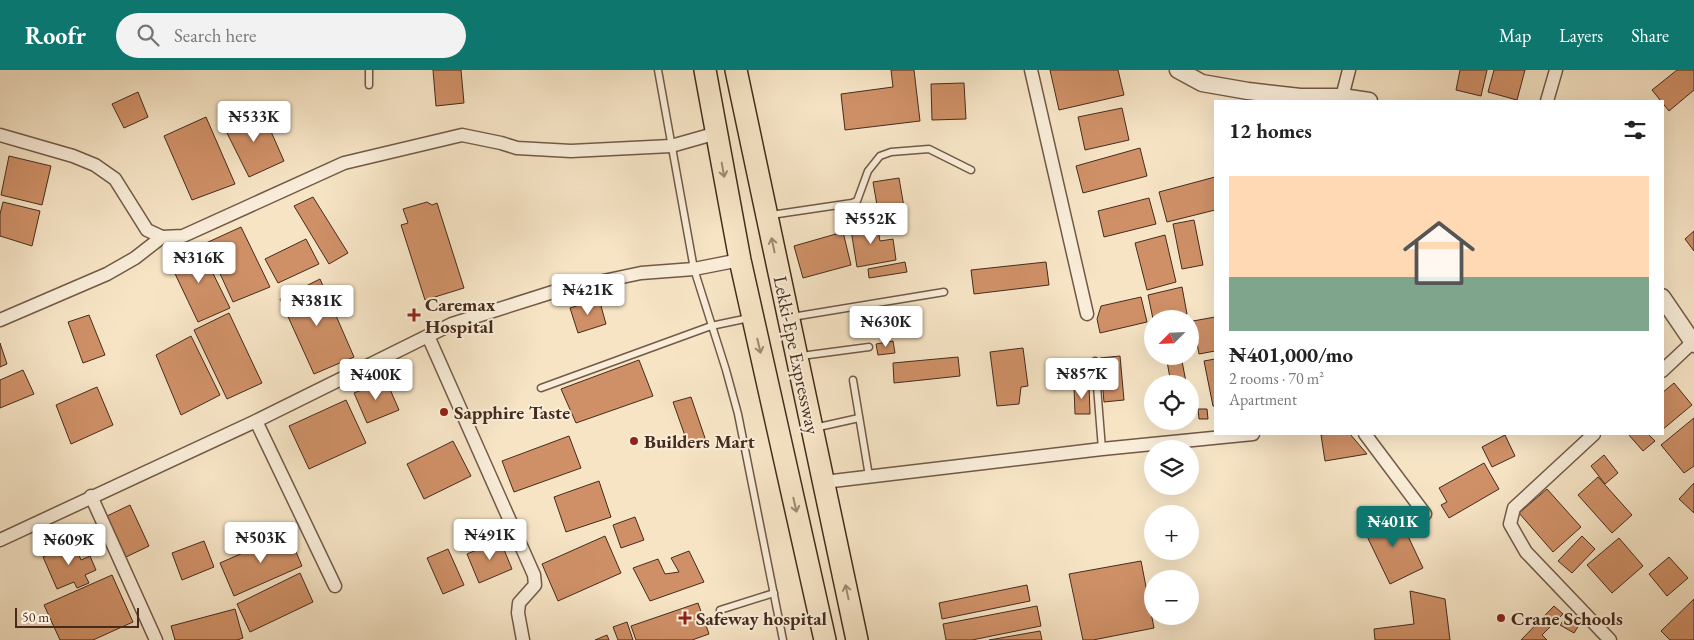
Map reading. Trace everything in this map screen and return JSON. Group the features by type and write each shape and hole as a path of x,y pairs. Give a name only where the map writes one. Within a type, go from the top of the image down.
{"highway":[{"name":"Lekki-Epe Expressway","path":"705,70 740,260 825,640"},
{"name":"Lekki-Epe Expressway","path":"736,70 857,640"}],"street":[{"path":"1031,70 1087,314"},
{"path":"1178,70 1202,82 1249,96 1342,97 1362,100"},
{"path":"1342,97 1349,70"},
{"path":"1547,100 1556,70"},
{"path":"0,135 74,156 95,164 115,179 147,230 162,237 183,236 344,163 462,135 517,148 571,151 671,146 717,133"},
{"path":"0,320 106,274 135,258 162,237"},
{"path":"0,540 91,496 256,421 452,324 556,291 641,273 694,269 740,260"},
{"path":"1664,300 1693,343 1664,368"},
{"path":"428,336 534,575 534,585 519,603 518,613 523,640"},
{"path":"256,421 335,586"},
{"path":"824,482 1102,449 1243,435"},
{"path":"1366,435 1425,514"},
{"path":"1593,435 1514,508 1510,524 1526,552 1610,640"},
{"path":"91,496 156,640"}],"lane":[{"path":"369,70 369,85"},
{"path":"658,70 694,269 738,414 783,640"},
{"path":"767,215 857,201 868,171 880,156 890,152 929,149 971,170"},
{"path":"789,318 944,292"},
{"path":"542,388 711,326 753,317"},
{"path":"797,357 869,347"},
{"path":"1095,361 1102,449"},
{"path":"853,380 868,476"},
{"path":"812,429 859,418"},
{"path":"720,610 774,593"}],"building":[{"path":"433,70 461,70 464,103 436,106"},
{"path":"891,70 914,70 920,121 845,130 841,94 893,87"},
{"path":"1050,70 1118,70 1124,95 1059,110"},
{"path":"1460,70 1487,70 1481,96 1456,90"},
{"path":"1494,70 1525,70 1517,100 1488,92"},
{"path":"1677,70 1694,70 1694,90 1669,111 1664,105 1664,100 1660,100 1652,90"},
{"path":"964,83 966,119 932,120 931,84"},
{"path":"138,92 148,117 124,128 112,104"},
{"path":"1122,108 1129,140 1085,150 1078,117"},
{"path":"261,109 284,161 249,177 224,127"},
{"path":"206,117 235,184 192,200 164,136"},
{"path":"1140,148 1147,176 1083,193 1076,166"},
{"path":"9,156 51,166 42,205 1,195"},
{"path":"1214,177 1214,210 1167,222 1159,192"},
{"path":"899,178 904,207 878,211 873,182"},
{"path":"313,197 348,253 329,264 294,206"},
{"path":"1149,198 1156,224 1104,237 1098,211"},
{"path":"3,202 40,211 32,246 0,236 0,214"},
{"path":"427,202 432,205 437,203 464,288 425,300 401,225 408,223 403,209"},
{"path":"876,219 880,241 893,239 896,260 857,267 850,224"},
{"path":"1194,220 1203,265 1182,269 1173,224"},
{"path":"241,227 270,287 233,302 206,243"},
{"path":"1694,231 1694,251 1685,239"},
{"path":"843,232 851,265 803,278 794,246"},
{"path":"1165,235 1176,282 1147,290 1135,243"},
{"path":"306,239 319,264 278,283 265,259"},
{"path":"199,245 230,308 198,322 168,259"},
{"path":"905,262 907,272 869,278 868,269"},
{"path":"1046,262 1049,285 974,294 971,270"},
{"path":"320,279 354,357 314,374 280,299"},
{"path":"1182,287 1186,310 1151,310 1148,295"},
{"path":"1141,297 1144,310 1144,323 1100,333 1097,319 1101,306"},
{"path":"599,299 606,324 578,333 570,308"},
{"path":"229,313 262,383 227,399 194,330"},
{"path":"89,315 105,355 83,363 68,322"},
{"path":"1214,317 1214,351 1199,354 1199,320"},
{"path":"191,336 220,395 181,415 156,355"},
{"path":"893,341 895,353 878,355 876,344"},
{"path":"0,343 7,364 0,367"},
{"path":"1023,348 1028,386 1021,387 1019,404 997,406 990,352"},
{"path":"1120,356 1124,400 1104,402 1100,358"},
{"path":"958,357 960,376 894,383 893,363"},
{"path":"1214,359 1214,406 1213,406 1204,361"},
{"path":"639,360 653,396 576,423 561,389"},
{"path":"1168,365 1183,365 1185,375 1169,375"},
{"path":"23,370 34,394 0,408 0,380"},
{"path":"386,380 399,410 367,423 354,393"},
{"path":"1674,383 1692,405 1664,428 1664,391"},
{"path":"1089,385 1090,414 1075,414 1074,386"},
{"path":"97,387 113,425 71,444 56,405"},
{"path":"691,397 706,441 689,447 673,402"},
{"path":"346,400 366,443 309,469 289,426"},
{"path":"1199,409 1207,409 1208,419 1199,419"},
{"path":"1694,418 1694,466 1684,473 1661,445"},
{"path":"1321,435 1351,435 1367,454 1325,461"},
{"path":"1505,435 1515,456 1492,467 1482,447"},
{"path":"1629,435 1649,435 1655,441 1643,451"},
{"path":"569,436 581,468 514,492 502,461"},
{"path":"453,441 471,476 424,499 407,464"},
{"path":"1604,455 1618,473 1605,484 1591,466"},
{"path":"1484,463 1499,489 1449,518 1441,505 1447,502 1439,488"},
{"path":"1598,477 1632,515 1612,533 1578,495"},
{"path":"599,481 611,517 566,532 554,497"},
{"path":"1694,483 1694,513 1679,499"},
{"path":"1547,489 1581,527 1553,552 1519,513"},
{"path":"130,505 149,546 126,557 107,516"},
{"path":"1398,515 1423,568 1390,584 1362,526 1380,517 1388,520"},
{"path":"635,517 644,540 621,548 613,525"},
{"path":"288,533 302,566 234,596 220,563"},
{"path":"605,536 621,573 558,601 542,564"},
{"path":"1582,536 1595,549 1572,573 1558,561"},
{"path":"1619,538 1643,566 1612,593 1587,565"},
{"path":"66,540 68,543 73,541 81,560 90,556 96,570 85,575 89,583 77,588 74,582 57,589 43,557 58,550 56,545"},
{"path":"500,540 512,569 479,583 467,554"},
{"path":"204,541 214,567 182,580 172,553"},
{"path":"448,549 464,585 443,594 427,558"},
{"path":"689,551 704,582 650,601 633,568 658,559 665,574 679,572 671,558"},
{"path":"1669,557 1688,578 1667,596 1649,574"},
{"path":"1141,561 1144,576 1144,625 1153,625 1154,628 1093,640 1083,640 1069,574"},
{"path":"300,573 313,602 250,632 237,604"},
{"path":"112,575 133,622 93,640 60,640 44,605"},
{"path":"1027,585 1030,601 942,619 939,603"},
{"path":"1410,591 1445,599 1450,640 1375,640 1374,629 1414,624"},
{"path":"1694,599 1694,640 1670,640 1661,631"},
{"path":"698,603 709,634 692,640 636,640 631,626"},
{"path":"1037,606 1041,626 972,640 946,640 943,624"},
{"path":"1554,606 1563,614 1542,635 1547,640 1521,640"},
{"path":"235,609 243,638 237,640 175,640 171,626"},
{"path":"1566,617 1579,625 1574,633 1560,625"},
{"path":"627,622 633,640 618,640 613,627"},
{"path":"1040,631 1042,640 989,640"},
{"path":"607,635 609,640 595,640"}],"place":[{"name":"Caremax Hospital","path":"414,315"},
{"name":"Sapphire Taste","path":"444,412"},
{"name":"Builders Mart","path":"634,441"},
{"name":"Safeway hospital","path":"685,618"},
{"name":"Crane Schools","path":"1501,618"}]}
